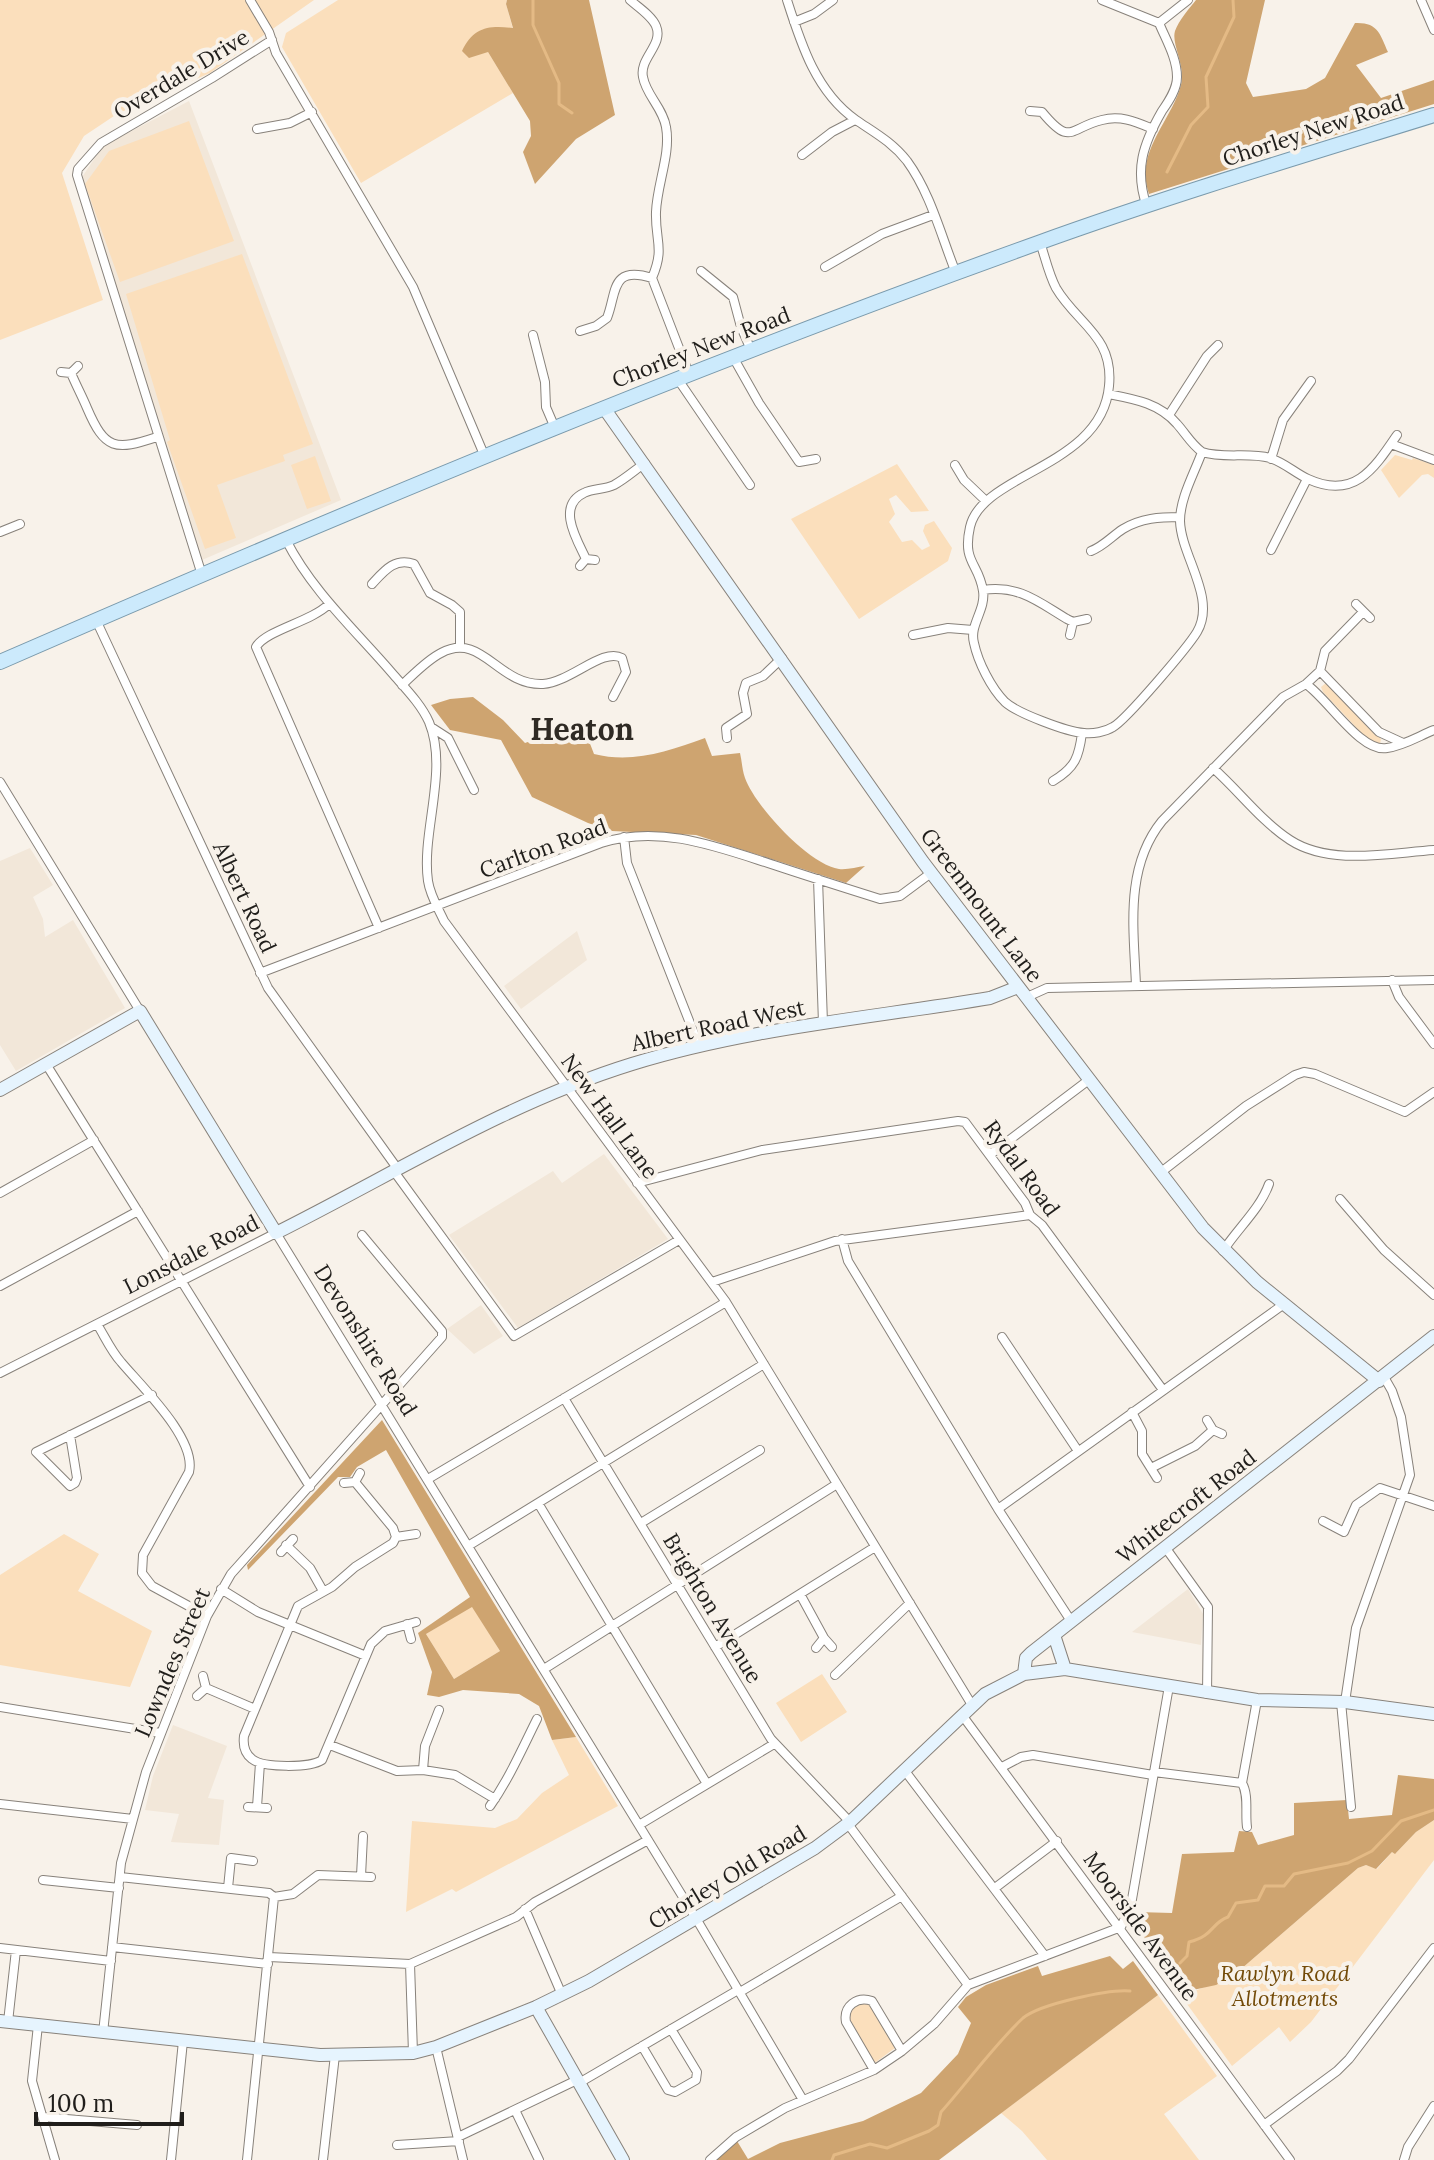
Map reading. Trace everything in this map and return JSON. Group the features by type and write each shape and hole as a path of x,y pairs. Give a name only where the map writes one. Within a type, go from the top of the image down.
{"main road":[{"name":"Chorley New Road","path":"0,662 485,457 751,350 1040,242 1434,115"}],"street":[{"path":"250,0 272,40"},
{"path":"630,0 655,23 656,42 642,76 664,119 667,141 656,209 660,257 652,278 683,376 750,485"},
{"path":"787,0 815,74 855,120 888,140 907,161 924,190 956,273"},
{"path":"794,22 814,14 833,0"},
{"path":"1102,0 1159,23 1176,62 1177,78 1170,100 1153,129 1139,170 1139,184 1147,207"},
{"path":"1159,23 1188,0"},
{"path":"1421,0 1434,30"},
{"name":"Overdale Drive","path":"202,575 77,182 78,169 93,148 272,40 276,53 413,287 485,457"},
{"path":"1043,101 1042,112 1056,129 1069,133 1113,118 1135,121 1153,129"},
{"path":"1030,111 1042,112"},
{"path":"257,129 290,123 312,112"},
{"path":"802,156 832,132 855,120"},
{"path":"820,257 826,269 882,234 933,215"},
{"path":"1040,242 1055,286 1100,340 1109,371 1108,394 1098,417 1075,445 986,501 972,521 968,549 971,565 983,590 981,609 973,630 974,644 1008,711 1082,733 1104,731 1121,722 1196,633 1202,620 1203,605 1183,544 1180,517 1185,494 1202,452"},
{"path":"701,271 709,282 733,297 751,350"},
{"path":"580,331 596,326 607,318 613,289 618,282 634,276 652,278"},
{"path":"533,335 542,360 546,407 555,428"},
{"path":"1169,415 1204,353 1218,345"},
{"path":"733,357 759,403 799,462 816,459"},
{"path":"70,370 94,427 108,442 128,445 157,437"},
{"path":"1271,459 1283,420 1299,392 1311,381"},
{"path":"1108,394 1145,402 1169,415 1202,452 1271,459 1307,479 1334,486 1356,482 1373,469 1397,435"},
{"name":"Greenmount Lane","path":"604,408 931,873 1160,1173 1223,1251 1284,1304 1382,1379"},
{"path":"1391,444 1434,460"},
{"path":"587,562 570,519 569,511 574,499 585,492 613,485 645,463"},
{"path":"955,465 961,483 986,501"},
{"path":"1271,550 1286,530 1307,479"},
{"path":"1091,551 1106,549 1123,529 1143,520 1180,517"},
{"path":"0,532 20,524"},
{"name":"New Hall Lane","path":"286,540 300,566 329,604 402,685 431,727 435,760 428,879 447,925 726,1302 910,1603 967,1710"},
{"path":"372,584 392,564 409,561 417,567 430,593 460,612 460,647"},
{"path":"373,567 380,575"},
{"path":"983,590 999,587 1017,590 1073,622 1087,619"},
{"path":"1203,605 1214,603"},
{"path":"329,604 316,615 259,641 257,651 379,928"},
{"path":"1136,986 1134,888 1142,855 1162,821 1213,768 1283,697 1306,684 1320,671 1325,651 1366,615 1356,604"},
{"path":"460,612 469,606"},
{"name":"Albert Road","path":"95,620 260,973 514,1336 679,1240"},
{"path":"1070,635 1073,622"},
{"path":"913,635 948,628 973,630"},
{"path":"927,632 930,643"},
{"path":"402,685 437,655 460,647 483,655 519,687 563,680 613,654 622,658 626,667 625,677 613,697"},
{"path":"727,738 726,728 747,714 743,693 746,683 763,676 782,658"},
{"path":"1320,671 1379,732 1404,743"},
{"path":"1306,684 1327,701 1367,744 1379,749 1404,743 1434,730"},
{"path":"620,686 628,692"},
{"path":"431,727 448,738 474,790"},
{"path":"1053,781 1069,778 1077,761 1082,733"},
{"path":"1213,768 1279,831 1301,846 1330,854 1350,855 1434,850"},
{"name":"Devonshire Road","path":"0,782 697,1920 803,2100"},
{"path":"624,837 627,863 699,1046"},
{"name":"Carlton Road","path":"260,973 601,843 624,837 692,839 885,900 900,896 931,873"},
{"path":"818,879 823,1023"},
{"path":"1392,980 1399,997 1434,1044"},
{"name":"Albert Road West","path":"395,1169 567,1087 630,1065 699,1046 823,1023 1047,988 1434,980"},
{"path":"0,1090 140,1011"},
{"path":"46,1064 310,1487"},
{"path":"1160,1173 1246,1106 1299,1073 1315,1074 1405,1112 1434,1092"},
{"path":"991,1154 1090,1079"},
{"name":"Rydal Road","path":"637,1183 762,1150 958,1121 968,1124 1025,1203 1030,1215 1042,1225 1163,1390"},
{"path":"0,1193 94,1140"},
{"name":"Lonsdale Road","path":"0,1373 395,1169"},
{"path":"1223,1251 1261,1203 1269,1184"},
{"path":"1340,1199 1384,1250 1434,1295"},
{"path":"0,1286 138,1211"},
{"path":"712,1282 842,1239 1030,1215"},
{"name":"Lowndes Street","path":"103,2033 120,1877 133,1819 160,1733 207,1616 231,1574 443,1334 362,1235"},
{"path":"842,1239 848,1261 998,1509 1071,1621"},
{"path":"428,1479 726,1302"},
{"path":"998,1509 1284,1304"},
{"path":"97,1324 118,1359 152,1395 186,1448 190,1466 143,1555 142,1573 152,1586 207,1616"},
{"name":"Whitecroft Road","path":"1024,1674 1028,1655 1434,1336"},
{"path":"1002,1337 1078,1451"},
{"path":"468,1546 764,1364"},
{"path":"1351,1807 1343,1702 1356,1628 1410,1475 1409,1454 1395,1397 1382,1379"},
{"path":"70,1435 77,1478 70,1486 36,1452 70,1435 152,1395"},
{"name":"Brighton Avenue","path":"564,1398 774,1744 849,1823 968,1985"},
{"path":"1132,1412 1142,1431 1142,1454 1157,1478"},
{"path":"1151,1468 1218,1432 1207,1420"},
{"path":"641,1523 760,1450"},
{"path":"344,1483 357,1478 393,1528 396,1537 393,1543 302,1602 289,1626 243,1745 251,1759 260,1763 315,1765 322,1760 366,1656 379,1635 412,1623 411,1639"},
{"path":"544,1669 837,1484"},
{"path":"1323,1521 1344,1532 1356,1505 1377,1488 1434,1506"},
{"path":"538,1503 707,1784"},
{"path":"396,1537 416,1534"},
{"path":"287,1545 314,1573 323,1591"},
{"path":"715,1647 875,1547"},
{"path":"1165,1547 1208,1607 1207,1694"},
{"path":"221,1589 250,1608 366,1656"},
{"path":"800,1594 832,1647"},
{"path":"835,1675 910,1603"},
{"path":"1054,1635 1065,1669"},
{"path":"816,1648 824,1638"},
{"name":"Chorley Old Road","path":"4,2021 335,2055 413,2053 436,2047 562,1995 618,1966 778,1872 849,1823 967,1710 1000,1684 1024,1674 1065,1669 1207,1694 1257,1700 1343,1702 1434,1714"},
{"path":"203,1676 206,1688"},
{"path":"710,2160 736,2137 803,2100 874,2070 934,2024 968,1985 1121,1927 1131,1905 1169,1686"},
{"path":"206,1688 255,1709"},
{"path":"197,1696 206,1688"},
{"path":"1247,1827 1246,1793 1242,1783 1257,1700"},
{"path":"0,1707 160,1733"},
{"path":"423,1770 425,1746 439,1710"},
{"name":"Moorside Avenue","path":"967,1710 1002,1767 1290,2160"},
{"path":"330,1745 397,1771 445,1772 463,1778 493,1802 508,1781 526,1730 537,1719"},
{"path":"433,1724 444,1728"},
{"path":"639,1825 774,1744"},
{"path":"1002,1767 1021,1757 1033,1755 1242,1783"},
{"path":"257,1807 260,1763"},
{"path":"905,1771 1045,1956"},
{"path":"0,1804 133,1819"},
{"path":"361,1876 357,1851 363,1836"},
{"path":"112,1947 269,1961 410,1964 511,1920 525,1909 648,1840"},
{"path":"995,1888 1057,1841"},
{"path":"228,1888 231,1858 253,1861"},
{"path":"120,1877 269,1893 274,1897 293,1894 318,1875 371,1877"},
{"path":"43,1880 119,1888"},
{"path":"397,2145 458,2139 578,2082 902,1896"},
{"path":"247,2160 274,1897"},
{"path":"525,1909 562,1995"},
{"path":"0,1948 111,1961"},
{"path":"1264,2125 1343,2065 1434,1948"},
{"path":"4,2021 16,1950"},
{"path":"410,1964 413,2053"},
{"path":"874,2070 846,2022 845,2013 850,2005 861,1999 872,2001 902,2051"},
{"path":"536,2007 623,2160"},
{"path":"38,2025 32,2081 55,2160"},
{"path":"642,2046 668,2090 675,2092 696,2080 697,2072 671,2029"},
{"path":"171,2160 183,2041"},
{"path":"436,2047 463,2160"},
{"path":"323,2160 335,2055"},
{"path":"1404,2160 1408,2147 1434,2106"},
{"path":"515,2110 539,2160"},
{"path":"43,2117 137,2125"}],"shaded area":[{"path":"507,0 589,0 615,115 576,139 535,184 523,152 531,136 530,121 488,52 469,58 462,51 471,37 483,29 513,28"},
{"path":"1196,0 1265,0 1246,83 1253,97 1306,89 1325,78 1355,23 1363,23 1377,30 1388,52 1356,65 1381,98 1434,80 1434,104 1149,194 1146,164 1181,85 1182,70 1175,31"},
{"path":"189,101 341,500 202,560 80,180 103,146"},
{"path":"473,697 503,720 525,743 572,726 575,734 589,741 594,754 608,757 650,755 705,738 712,756 740,753 744,775 751,790 771,818 799,846 813,857 839,869 865,866 846,883 696,835 612,831 588,823 532,797 501,740 450,730 431,705"},
{"path":"30,848 53,885 33,897 43,919 45,937 73,920 125,1008 16,1071 0,1045 0,861"},
{"path":"577,931 587,960 521,1009 504,986"},
{"path":"604,1154 668,1239 518,1328 449,1235 553,1171 562,1183"},
{"path":"481,1305 503,1336 474,1354 447,1329"},
{"path":"382,1420 576,1737 552,1740 539,1706 519,1694 463,1690 439,1697 427,1695 432,1672 418,1633 470,1597 386,1450 357,1467 350,1477 338,1477 248,1570 247,1565","holes":["472,1607 500,1651 454,1679 426,1634"]},
{"path":"1188,1589 1203,1614 1201,1645 1132,1632"},
{"path":"173,1725 227,1746 208,1798 224,1800 219,1845 171,1842 179,1814 145,1810 153,1776"},
{"path":"1398,1775 1434,1779 1434,1820 1416,1832 1395,1854 1392,1852 1376,1869 1366,1865 1358,1868 1233,1976 1216,1985 1179,1993 1133,1930 1137,1912 1172,1913 1182,1854 1234,1852 1239,1831 1252,1832 1258,1845 1294,1835 1294,1803 1347,1800 1349,1819 1392,1815"},
{"path":"1110,1956 1123,1969 1133,1961 1158,1995 939,2160 716,2160 737,2141 748,2159 780,2143 863,2121 921,2093 958,2054 971,2023 958,2007 966,1997 986,1985 1038,1966 1042,1976"}],"green space":[{"path":"0,0 314,0 210,73 117,114 84,136 62,173 103,300 0,340"},
{"path":"338,0 507,0 513,29 488,52 513,93 361,183 282,47 286,33"},
{"path":"189,121 234,241 120,282 85,184 109,151"},
{"path":"242,254 313,444 283,455 285,461 217,485 236,538 205,549 167,442 170,440 126,294"},
{"path":"1395,455 1434,465 1434,478 1428,474 1422,475 1399,498 1381,470"},
{"path":"315,456 331,501 307,509 291,465"},
{"path":"897,464 929,511 911,512 896,495 889,499 895,514 889,522 902,542 912,540 922,550 930,546 923,531 925,525 934,521 952,548 948,561 859,619 791,519"},
{"path":"1326,683 1381,739 1380,744 1366,738 1323,692 1321,687"},
{"path":"64,1534 99,1554 78,1591 152,1631 130,1687 0,1665 0,1575"},
{"path":"472,1606 500,1651 454,1679 426,1634"},
{"path":"822,1674 847,1712 801,1742 776,1703"},
{"path":"576,1737 618,1806 456,1892 452,1889 406,1912 412,1821 495,1828 517,1819 542,1793 569,1775 552,1740"},
{"name":"Rawlyn Road Allotments","path":"1434,1820 1434,1860 1311,2022 1290,2042 1279,2027 1232,2066 1179,1993 1197,1990 1233,1976 1358,1868 1366,1865 1377,1869 1392,1852 1396,1853 1416,1832"},
{"path":"1158,1995 1217,2076 1164,2114 1199,2160 1047,2160 1022,2131 1001,2113"},
{"path":"863,2003 870,2005 895,2048 876,2062 873,2062 850,2019 851,2009"}],"waterway":[{"path":"533,0 533,25 559,83 559,104 572,113"},
{"path":"1167,172 1191,125 1208,107 1206,77 1234,17 1233,0"},
{"path":"1180,1963 1187,1956 1189,1942 1208,1933 1228,1917 1236,1903 1258,1900 1265,1886 1284,1886 1294,1874 1348,1863 1372,1851 1401,1821 1434,1810"},
{"path":"832,2160 834,2155 870,2144 887,2148 938,2125 941,2112 1023,2018 1075,1998 1130,1991"}],"district":[{"name":"Heaton","path":"582,730"}]}
